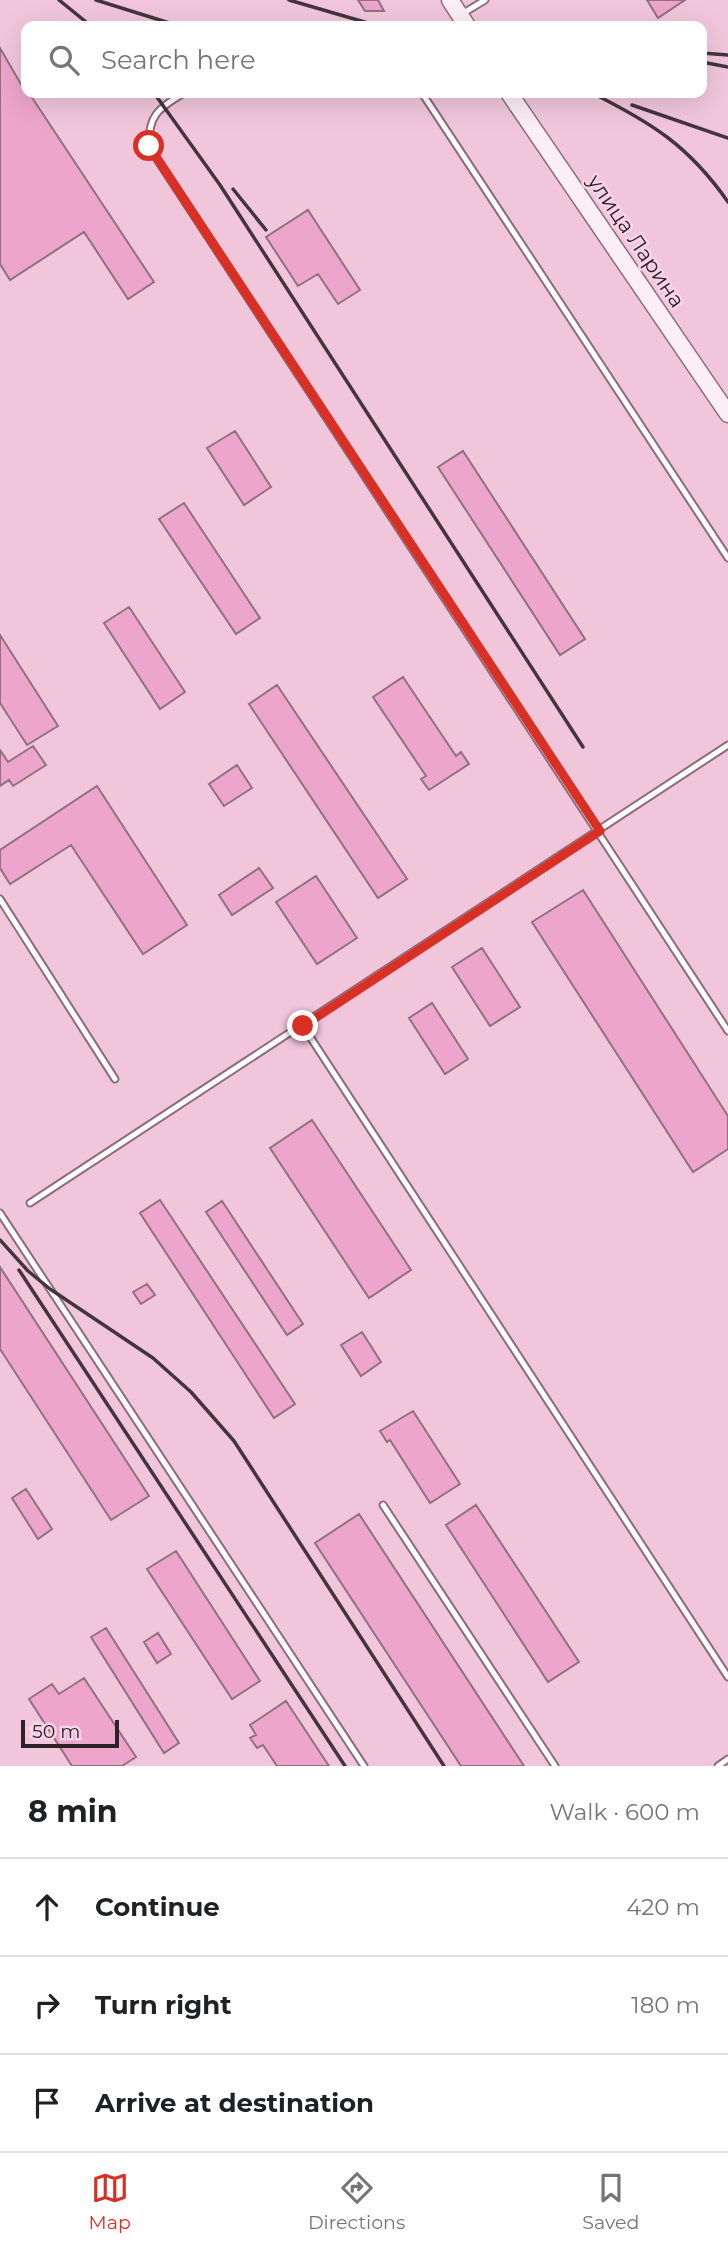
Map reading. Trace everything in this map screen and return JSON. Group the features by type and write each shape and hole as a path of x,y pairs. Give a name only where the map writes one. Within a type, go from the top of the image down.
{"street":[{"path":"450,0 463,21"},
{"name":"улица Ларина","path":"512,98 728,414"}],"lane":[{"path":"463,21 485,0"},
{"path":"175,98 163,105 148,124 149,146 600,831 728,1031"},
{"path":"425,98 728,558"},
{"path":"30,1203 728,745"},
{"path":"0,899 116,1079"},
{"path":"303,1026 728,1677"},
{"path":"0,1213 364,1766"},
{"path":"383,1505 555,1766"},
{"path":"718,1766 728,1759"}],"shaded area":[{"path":"0,0 728,0 728,1766 0,1766"}],"building":[{"path":"358,0 378,0 384,11 365,11"},
{"path":"647,0 685,0 658,18"},
{"path":"0,48 21,84 21,98 32,98 154,282 128,299 84,232 10,280 0,264"},
{"path":"308,210 360,290 338,304 318,274 298,286 266,237"},
{"path":"235,431 271,487 244,505 207,448"},
{"path":"463,451 585,639 560,655 438,467"},
{"path":"184,503 260,618 236,634 159,519"},
{"path":"129,607 185,692 160,709 104,623"},
{"path":"0,635 58,726 27,745 0,703"},
{"path":"403,677 456,756 461,752 469,764 429,790 421,779 426,776 373,697"},
{"path":"277,685 407,879 378,898 249,704"},
{"path":"33,746 46,765 13,786 9,780 0,786 0,750 8,762"},
{"path":"237,765 252,788 224,806 209,784"},
{"path":"97,786 187,925 143,954 71,845 10,884 0,868 0,850"},
{"path":"259,868 273,888 232,915 219,895"},
{"path":"316,876 357,938 317,964 276,902"},
{"path":"583,890 728,1116 728,1149 693,1172 532,922"},
{"path":"482,948 520,1007 490,1026 452,967"},
{"path":"432,1003 468,1059 445,1074 409,1018"},
{"path":"312,1120 411,1270 369,1298 270,1148"},
{"path":"160,1200 295,1404 274,1418 140,1213"},
{"path":"222,1201 303,1324 287,1335 206,1212"},
{"path":"0,1267 149,1496 111,1520 0,1349"},
{"path":"147,1284 155,1295 141,1304 133,1292"},
{"path":"362,1332 381,1362 361,1376 341,1345"},
{"path":"413,1411 460,1484 430,1503 390,1440 387,1442 380,1431"},
{"path":"26,1489 52,1529 38,1539 12,1498"},
{"path":"476,1505 579,1662 548,1682 446,1525"},
{"path":"359,1514 524,1766 461,1766 315,1543"},
{"path":"176,1551 260,1681 232,1699 147,1569"},
{"path":"106,1628 179,1743 164,1753 91,1637"},
{"path":"158,1633 171,1654 157,1663 144,1642"},
{"path":"84,1678 136,1757 122,1766 72,1766 29,1699 52,1684 59,1694"},
{"path":"286,1701 329,1766 277,1766 263,1745 257,1748 250,1738 256,1735 250,1725"}],"railway":[{"path":"59,0 85,21"},
{"path":"96,0 163,21"},
{"path":"289,0 361,21"},
{"path":"707,53 728,55"},
{"path":"707,63 728,67"},
{"path":"158,98 220,185 583,747"},
{"path":"601,98 651,126 684,151 728,202"},
{"path":"632,105 728,138"},
{"path":"233,189 266,230"},
{"path":"0,1240 28,1271 50,1289 153,1358 191,1392 234,1441 444,1766"},
{"path":"19,1270 345,1766"}],"route":[{"path":"149,146 600,831 303,1026"}]}
